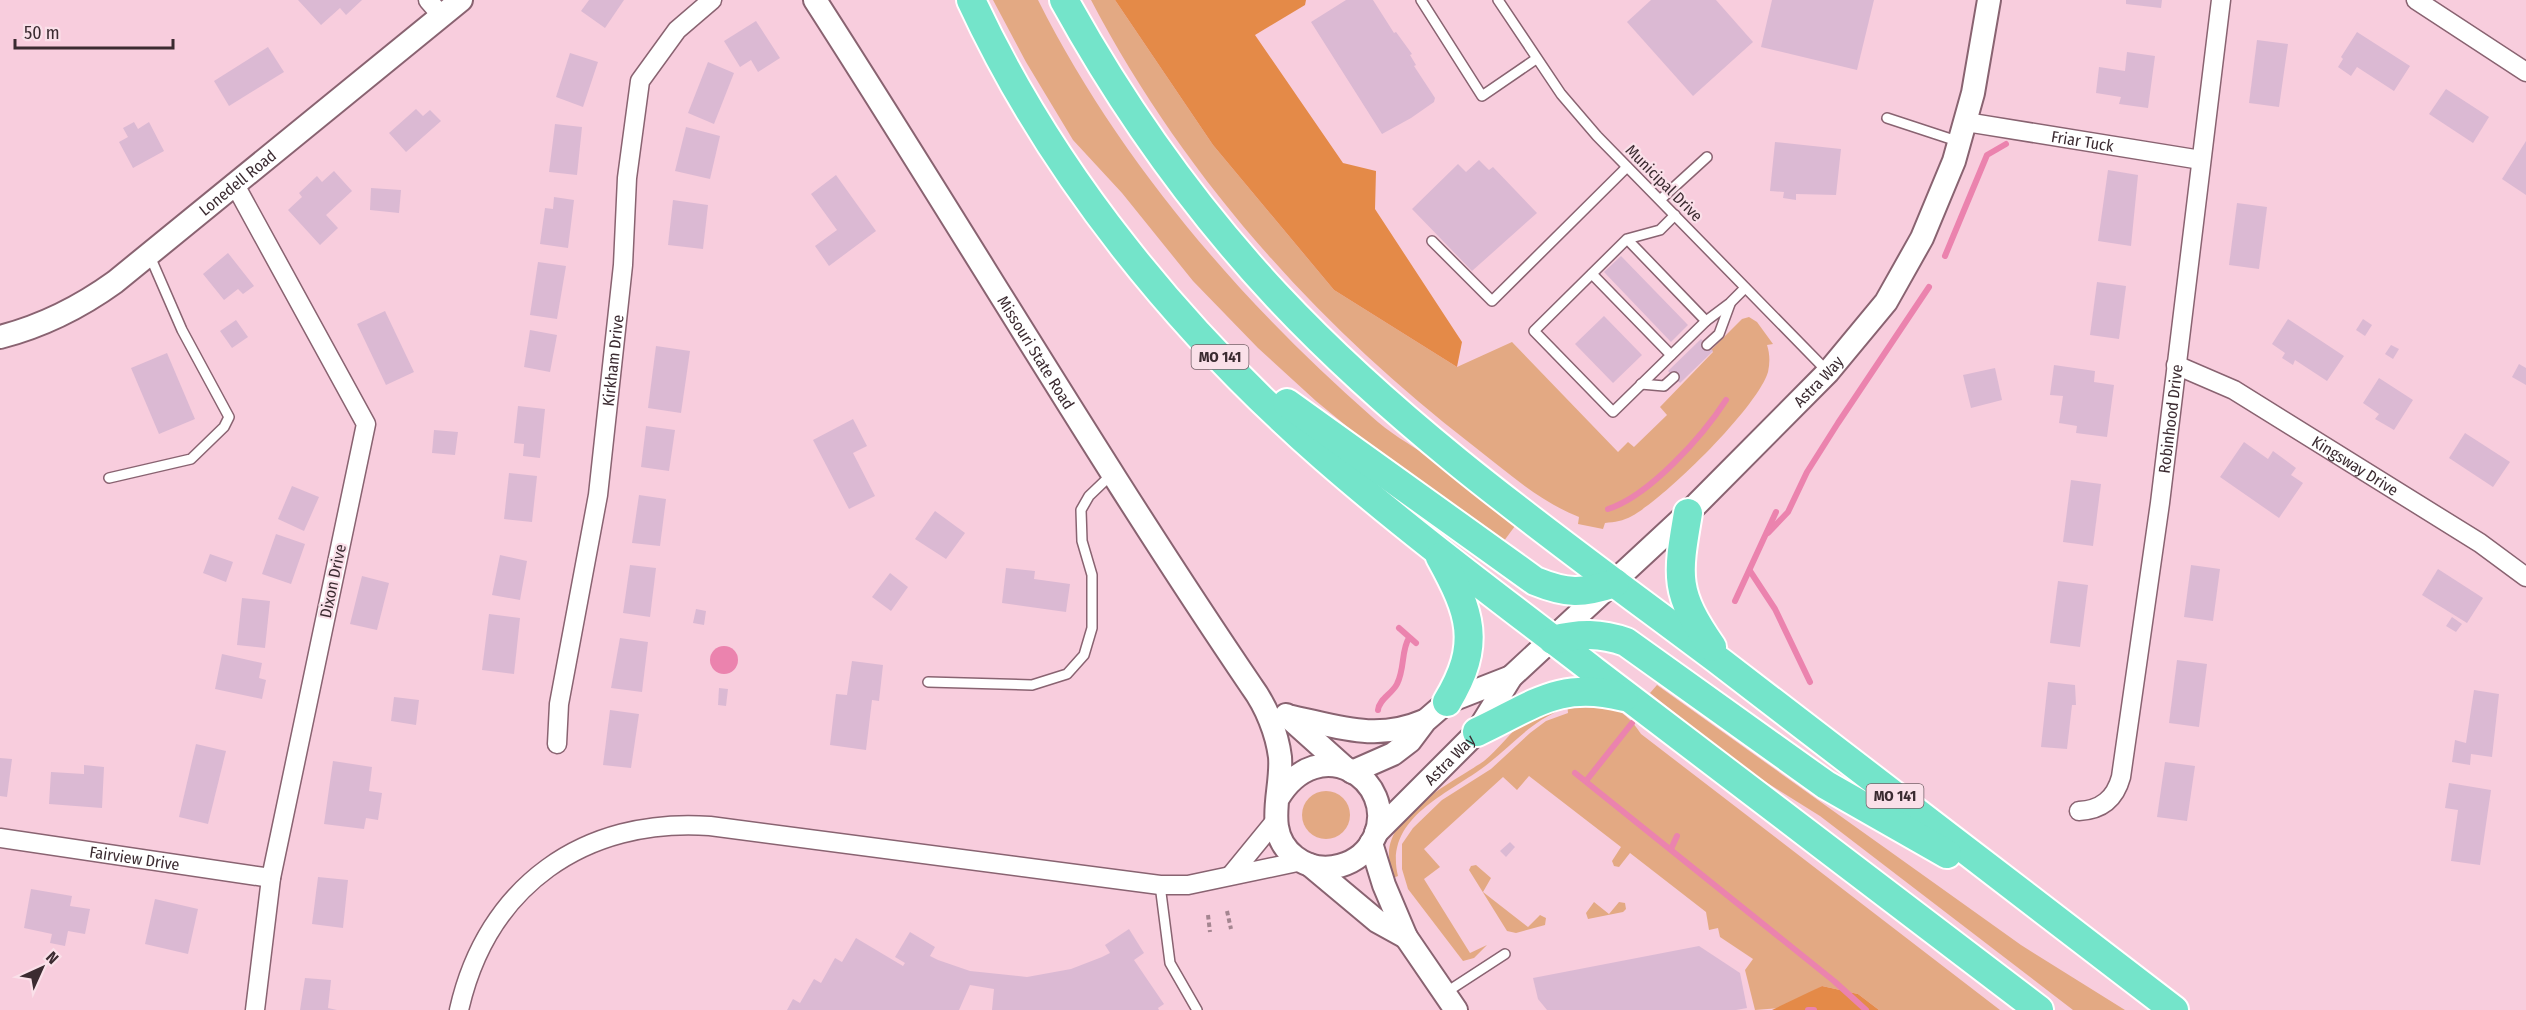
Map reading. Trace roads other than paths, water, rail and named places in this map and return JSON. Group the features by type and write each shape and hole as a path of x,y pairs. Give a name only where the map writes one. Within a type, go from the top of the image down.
{"highway":[{"name":"MO 141","path":"971,0 1011,76 1094,206 1141,267 1218,355 1324,457 1435,548 2039,1010"},
{"name":"MO 141","path":"1064,0 1132,114 1176,177 1278,297 1391,405 1615,583 2174,1010"},
{"path":"1218,355 1535,581 1557,590 1576,592 1615,583"},
{"path":"1688,513 1679,571 1680,587 1691,616 1725,666"},
{"path":"1435,548 1458,590 1469,621 1467,663 1447,702"},
{"path":"1553,639 1589,634 1607,635 1626,642 1826,785 2046,911"},
{"path":"1477,732 1551,695 1565,692 1605,692 1631,699"}],"street":[{"name":"Lonedell Road","path":"0,337 46,323 82,305 149,254 234,183 435,8 461,0"},
{"name":"Kirkham Drive","path":"557,744 560,694 597,495 623,265 627,178 640,81 677,30 712,0"},
{"name":"Missouri State Road","path":"815,0 1114,473 1261,700 1279,753 1277,809"},
{"name":"Astra Way","path":"1373,838 1477,732 1511,676 1615,583 1688,513 1828,372 1882,309 1911,260 1940,197 1963,132 1989,0"},
{"name":"Robinhood Drive","path":"2079,811 2090,811 2105,804 2118,789 2121,777 2176,365 2221,0"},
{"path":"2416,0 2526,72"},
{"name":"Friar Tuck","path":"1963,132 2201,160"},
{"name":"Dixon Drive","path":"234,183 366,424 271,878 255,1010"},
{"name":"Kingsway Drive","path":"2176,365 2234,390 2480,543 2526,577"},
{"name":"Astra Way","path":"1348,770 1393,754 1410,741 1425,721 1447,702 1511,676"},
{"name":"Missouri State Road","path":"1261,700 1287,716 1348,770"},
{"path":"1287,716 1375,733 1401,731 1425,721"},
{"path":"1231,875 1277,809 1288,781 1304,769 1324,764 1348,770 1361,778 1373,794 1379,813 1373,838 1384,885 1406,937 1451,1002"},
{"path":"1277,809 1284,845 1377,921 1406,937"},
{"path":"459,1010 474,960 489,931 507,905 531,881 570,853 605,837 639,828 684,824 710,826 1161,885 1188,885 1231,875 1306,863 1330,867 1350,863 1373,838"},
{"name":"Fairview Drive","path":"0,838 271,878"}],"lane":[{"path":"1421,0 1482,96 1536,59"},
{"name":"Municipal Drive","path":"1498,0 1561,94 1627,167 1661,199 1828,372"},
{"path":"1887,118 1963,132"},
{"path":"1661,199 1707,157"},
{"path":"1432,240 1492,301 1627,167"},
{"path":"1675,215 1660,230 1627,239 1533,331 1613,412 1706,321 1745,288"},
{"path":"1627,239 1706,321"},
{"path":"109,478 191,459 224,427 228,417 182,330 149,254"},
{"path":"1592,274 1671,355"},
{"path":"1707,345 1719,334 1730,303"},
{"path":"1641,384 1664,386 1674,377"},
{"path":"928,682 1032,685 1067,674 1084,655 1092,628 1092,575 1082,541 1081,510 1089,496 1114,473"},
{"path":"1161,885 1170,963 1197,1010"},
{"path":"1451,1002 1505,954"}],"waterway":[{"path":"1945,256 1987,155 2006,144"},
{"path":"1768,533 1788,512 1807,472 1929,287"},
{"path":"1608,509 1640,492 1674,463 1704,430 1726,400"},
{"path":"1735,601 1776,512"},
{"path":"1750,571 1775,609 1810,682"},
{"path":"1399,628 1416,643"},
{"path":"1378,710 1397,684 1409,638"},
{"path":"1586,781 1632,723"},
{"path":"1575,773 1834,981 1866,1010"},
{"path":"1671,849 1677,836"},
{"path":"1808,1010 1814,1010"}]}
